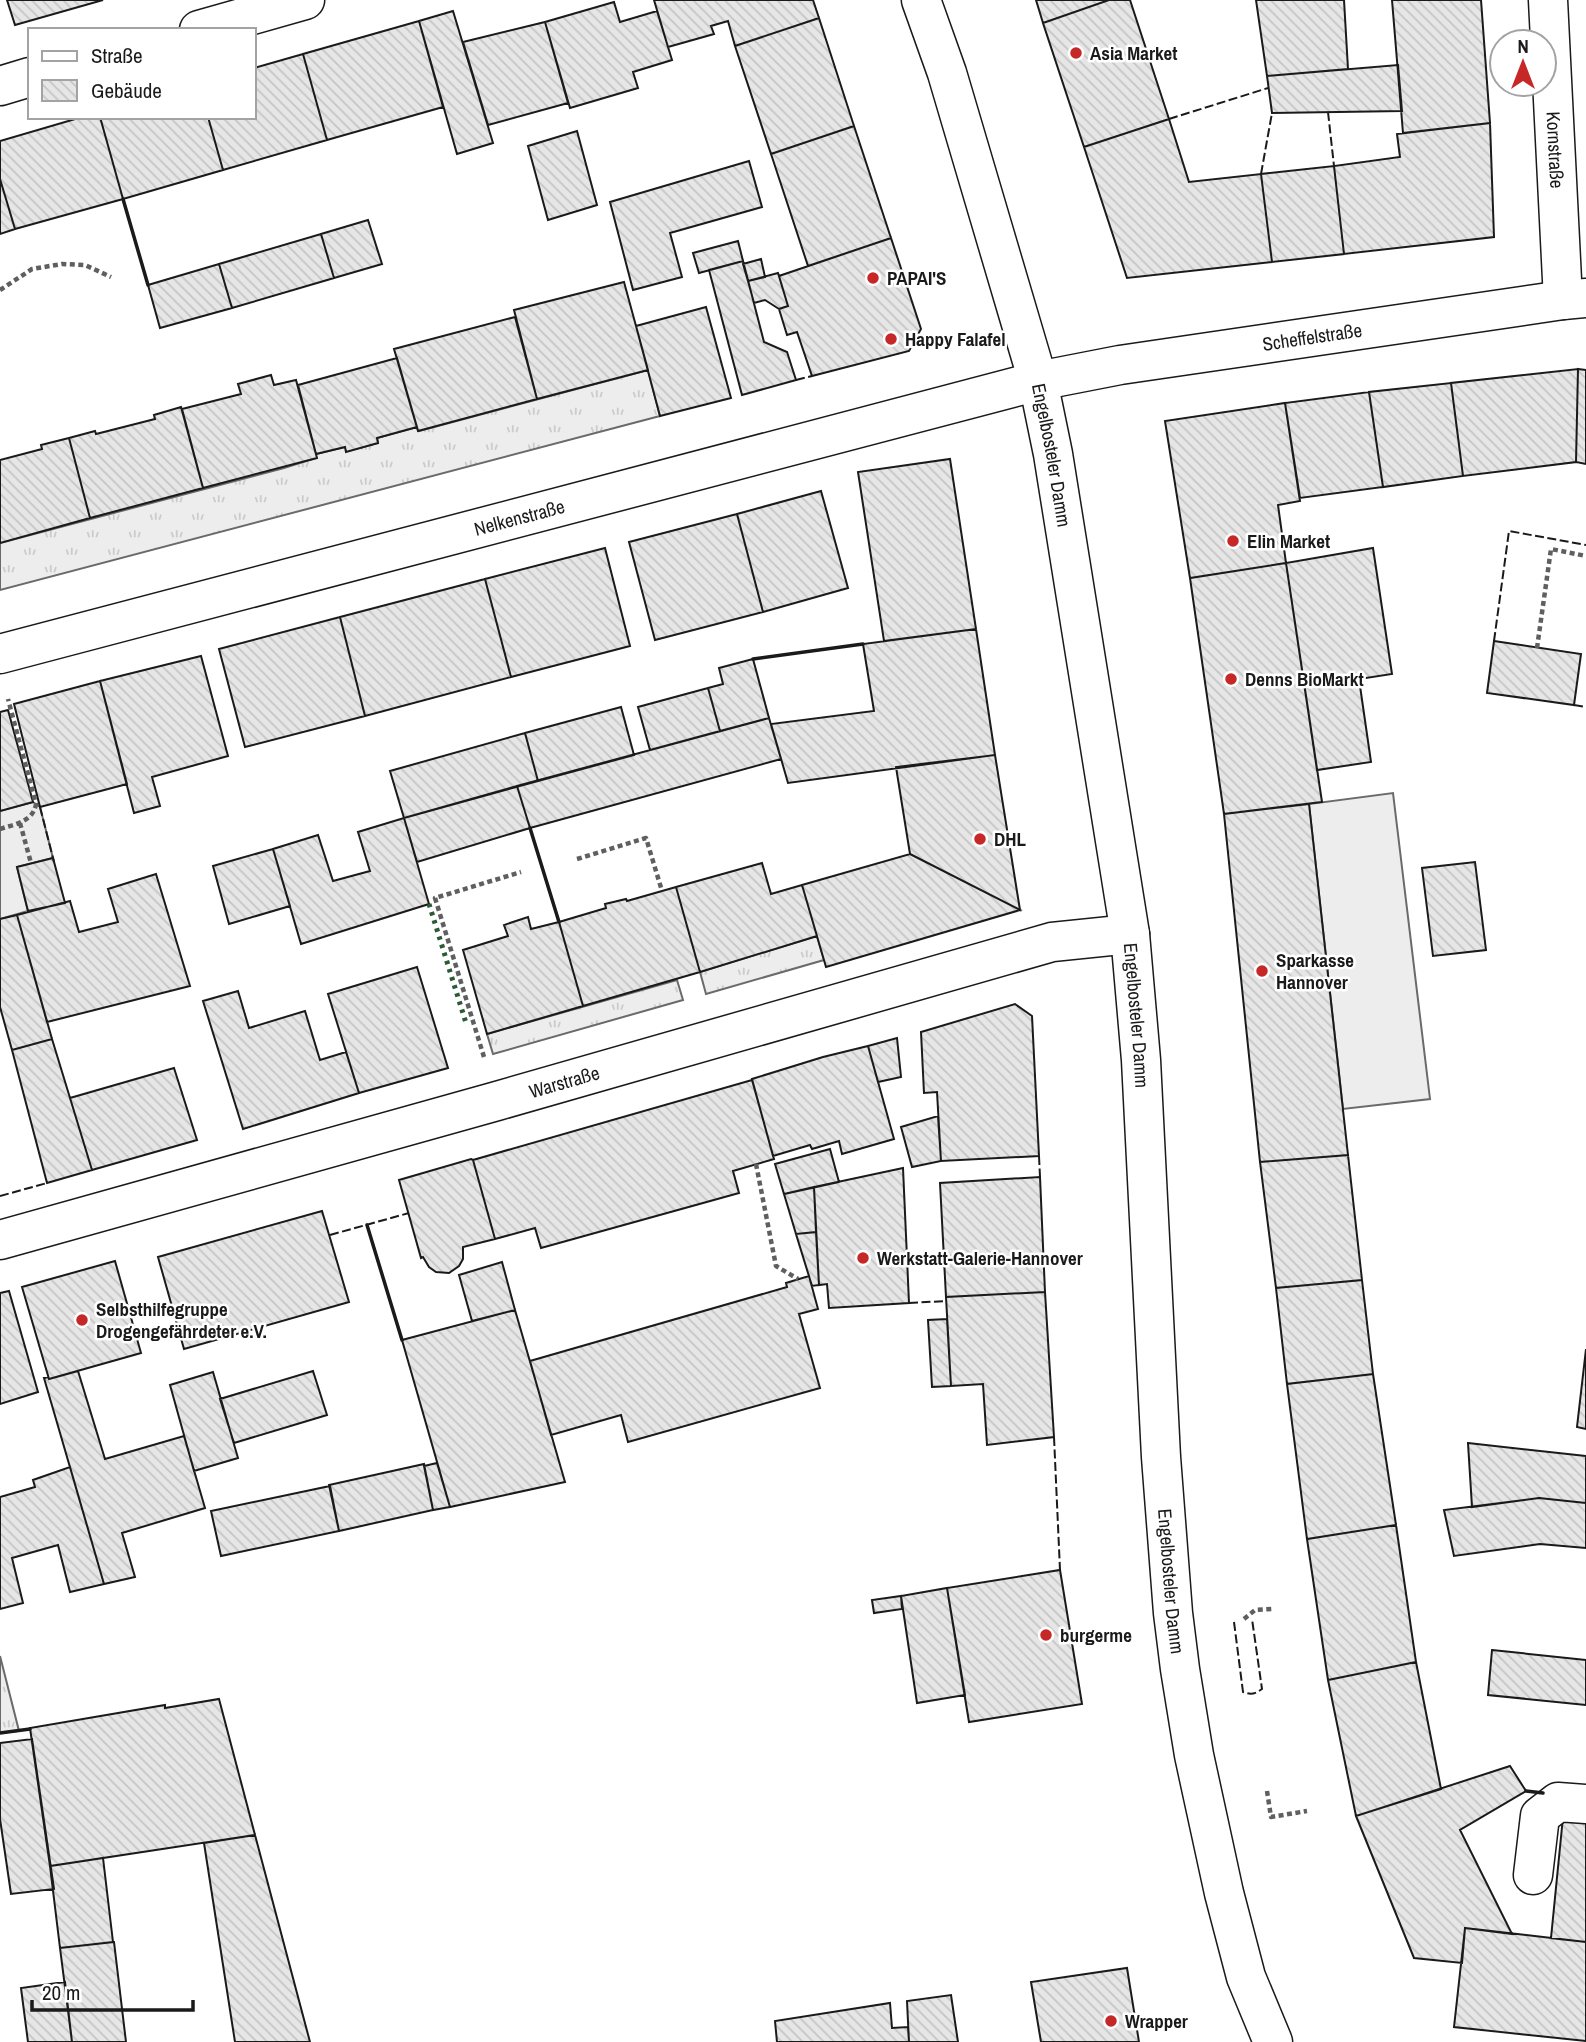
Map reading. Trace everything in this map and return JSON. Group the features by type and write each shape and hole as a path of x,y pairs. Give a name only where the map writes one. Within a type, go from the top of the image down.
{"street":[{"path":"206,28 305,0"},
{"name":"Engelbosteler Damm","path":"921,0 947,73 1038,381 1053,454 1130,934 1141,1060 1161,1457 1172,1613 1194,1755 1224,1893 1246,1977 1273,2042"},
{"name":"Kornstraße","path":"1548,0 1575,299"},
{"path":"0,86 28,78"},
{"name":"Scheffelstraße","path":"1038,381 1120,365 1575,299"},
{"name":"Nelkenstraße","path":"0,654 1038,381"},
{"name":"Warstraße","path":"0,1240 1052,942 1130,934"},
{"path":"1532,1875 1540,1816 1558,1802 1586,1804"}],"path":[{"path":"0,290 32,269 62,264 85,265 111,277"},
{"path":"1537,648 1551,549 1586,556"},
{"path":"0,829 20,823 32,815 36,804 8,697"},
{"path":"20,823 31,863"},
{"path":"577,859 646,838 662,891"},
{"path":"497,1101 435,898 522,873"},
{"path":"757,1164 776,1266 798,1279"},
{"path":"1244,1619 1255,1610 1272,1609"},
{"path":"1267,1791 1271,1817 1307,1811"}],"green space":[{"path":"648,370 660,416 0,590 0,543 284,468 316,458 316,454 345,447 347,451 378,443 377,438 417,427 419,431"},
{"path":"817,936 824,960 706,994 700,972"},
{"path":"677,980 683,1000 493,1054 487,1034"},
{"path":"0,1656 19,1731 0,1733"}],"shaded area":[{"name":"Sparkasse Hannover","path":"1393,793 1430,1099 1343,1109 1309,804"},
{"path":"33,802 40,807 53,858 17,867 28,911 0,919 0,811"}],"building":[{"path":"7,0 103,0 15,25"},
{"path":"654,0 813,0 819,18 735,46 728,21 711,26 714,34 668,47"},
{"path":"1036,0 1109,0 1043,23"},
{"path":"1109,0 1130,0 1169,119 1084,147 1043,23"},
{"path":"1256,0 1344,0 1348,69 1267,76"},
{"path":"1392,0 1481,0 1490,123 1403,133"},
{"path":"614,2 620,22 657,11 672,60 633,72 638,88 570,108 545,22"},
{"path":"453,11 493,143 457,154 419,21"},
{"path":"819,18 854,126 771,154 735,46"},
{"path":"419,21 443,107 327,140 303,54"},
{"path":"545,22 568,103 488,125 463,42"},
{"path":"303,54 327,140 223,170 209,119 256,119 256,67"},
{"path":"1398,65 1402,111 1272,113 1267,76"},
{"path":"75,119 101,119 123,199 15,229 0,179 0,141"},
{"path":"101,119 209,119 223,170 123,199"},
{"path":"1169,119 1189,182 1261,174 1272,262 1127,278 1084,147"},
{"path":"1490,123 1494,237 1344,254 1334,166 1400,157 1397,134"},
{"path":"854,126 891,238 808,266 771,154"},
{"path":"577,131 597,205 548,220 528,146"},
{"path":"749,161 762,207 670,233 682,277 633,290 610,202"},
{"path":"1334,166 1344,254 1272,262 1261,174"},
{"path":"0,179 15,229 0,234"},
{"path":"368,220 382,264 334,278 321,234"},
{"path":"321,234 334,278 232,308 219,264"},
{"path":"891,238 921,329 909,351 812,376 797,332 787,335 779,309 788,306 779,276"},
{"path":"738,241 743,261 699,273 693,253"},
{"path":"761,259 765,277 748,281 743,264"},
{"path":"743,261 764,342 787,352 796,380 742,395 709,270"},
{"path":"219,264 232,308 160,328 148,285"},
{"path":"778,273 788,306 779,309 765,300 754,303 748,281"},
{"path":"624,282 648,370 537,399 514,310"},
{"path":"706,307 731,398 660,416 636,326"},
{"path":"515,317 537,399 418,431 394,349"},
{"path":"397,358 417,427 377,438 378,443 346,452 345,447 316,454 298,385"},
{"path":"1578,369 1586,370 1586,464 1576,462"},
{"path":"1578,369 1576,462 1463,476 1451,383"},
{"path":"271,375 274,385 296,380 317,458 203,488 182,409 241,394 238,384"},
{"path":"1451,383 1463,476 1383,487 1369,392"},
{"path":"1369,392 1383,487 1300,498 1285,403"},
{"path":"1285,403 1300,501 1278,505 1286,563 1190,578 1165,421"},
{"path":"181,407 203,488 90,518 69,438 155,419 154,415"},
{"path":"69,438 90,518 0,543 0,460 42,449 41,445"},
{"path":"950,459 976,629 884,641 858,472"},
{"path":"821,491 848,588 763,612 737,514"},
{"path":"737,514 763,612 655,640 629,542"},
{"path":"605,548 630,646 511,677 485,579"},
{"path":"1373,548 1392,674 1359,679 1371,762 1317,770 1286,563"},
{"path":"1286,563 1322,802 1224,814 1190,578"},
{"path":"485,579 511,677 365,716 340,617"},
{"path":"340,617 365,716 245,747 219,649"},
{"path":"976,629 995,755 788,783 771,724 874,711 863,644"},
{"path":"1494,641 1581,654 1574,705 1487,693"},
{"path":"201,656 228,756 152,777 160,806 134,813 100,681"},
{"path":"753,659 769,718 720,731 708,688 723,684 719,668"},
{"path":"100,681 127,784 40,807 14,704"},
{"path":"708,688 720,731 650,750 638,707"},
{"path":"621,707 634,755 538,781 525,733"},
{"path":"8,710 33,802 0,811 0,712"},
{"path":"769,718 781,759 530,828 517,786"},
{"path":"525,733 538,781 404,818 390,771"},
{"path":"995,755 1020,910 910,854 896,767"},
{"path":"517,786 530,828 417,862 404,818"},
{"path":"1309,804 1348,1155 1260,1162 1224,814"},
{"path":"404,818 429,904 301,944 273,849 318,835 333,881 370,871 358,832"},
{"path":"273,849 290,906 229,924 213,866"},
{"path":"910,854 1020,910 826,967 802,885"},
{"path":"53,858 65,903 28,911 17,867"},
{"path":"1475,862 1486,950 1433,956 1422,868"},
{"path":"762,863 771,894 802,885 817,936 700,972 676,887"},
{"path":"156,874 190,986 47,1022 17,915 70,901 79,932 118,922 108,889"},
{"path":"676,887 700,972 583,1006 559,922 606,908 605,904 626,899 627,901"},
{"path":"17,915 52,1039 12,1050 0,1007 0,919"},
{"path":"528,917 531,929 559,922 583,1006 487,1034 463,950 508,936 504,925"},
{"path":"417,967 448,1068 359,1093 328,994"},
{"path":"238,991 249,1028 305,1011 320,1060 346,1052 359,1093 243,1129 203,1001"},
{"path":"1015,1004 1032,1016 1039,1156 941,1161 937,1092 924,1093 921,1032"},
{"path":"897,1038 901,1077 878,1082 868,1046"},
{"path":"52,1039 92,1170 47,1183 12,1050"},
{"path":"868,1046 894,1139 842,1154 839,1141 812,1149 810,1145 773,1156 752,1079"},
{"path":"174,1068 197,1140 92,1170 70,1098"},
{"path":"752,1080 774,1159 733,1171 739,1193 541,1248 535,1228 495,1239 473,1160"},
{"path":"938,1116 941,1161 912,1167 901,1127"},
{"path":"830,1149 839,1182 784,1194 775,1164"},
{"path":"1348,1155 1362,1280 1276,1288 1260,1162"},
{"path":"471,1159 495,1239 463,1247 463,1259 459,1266 449,1273 436,1272 421,1258 399,1180"},
{"name":"Werkstatt-Galerie-Hannover","path":"903,1168 909,1303 829,1308 827,1284 819,1285 814,1187"},
{"path":"1040,1177 1045,1292 946,1297 940,1183"},
{"path":"814,1187 816,1232 796,1234 784,1194"},
{"path":"322,1211 349,1302 184,1349 158,1257"},
{"path":"816,1232 819,1285 812,1286 796,1234"},
{"name":"Selbsthilfegruppe Drogengefährdeter e.V.","path":"115,1261 141,1353 49,1379 22,1287"},
{"path":"502,1262 515,1310 472,1321 459,1275"},
{"path":"809,1276 818,1309 799,1314 820,1388 628,1442 621,1415 551,1435 530,1361 787,1287 786,1283"},
{"path":"1362,1280 1373,1374 1287,1384 1276,1288"},
{"path":"9,1291 38,1392 0,1404 0,1293"},
{"path":"1045,1292 1054,1437 987,1445 983,1384 951,1386 946,1297"},
{"path":"515,1310 565,1482 450,1507 402,1340"},
{"path":"947,1319 951,1386 932,1387 928,1320"},
{"path":"1586,1349 1586,1429 1577,1427"},
{"path":"78,1371 105,1459 184,1436 205,1508 122,1533 135,1577 104,1584 44,1378"},
{"path":"313,1371 327,1415 234,1443 220,1399"},
{"path":"213,1372 238,1458 194,1471 170,1385"},
{"path":"1373,1374 1396,1525 1307,1539 1287,1384"},
{"path":"1468,1443 1586,1456 1586,1503 1539,1498 1472,1507"},
{"path":"437,1463 450,1507 433,1510 424,1466"},
{"path":"424,1464 433,1510 339,1531 329,1485"},
{"path":"70,1467 104,1584 70,1592 58,1545 12,1558 23,1603 0,1609 0,1497 35,1487 33,1480"},
{"path":"330,1486 339,1531 221,1556 211,1511"},
{"path":"1539,1498 1586,1503 1586,1548 1540,1544 1454,1556 1444,1510"},
{"path":"1396,1525 1416,1662 1328,1680 1307,1539"},
{"path":"1060,1570 1082,1704 969,1722 947,1588"},
{"path":"947,1588 965,1695 917,1703 901,1596"},
{"path":"901,1596 902,1609 874,1613 872,1600"},
{"path":"1492,1650 1586,1660 1586,1705 1488,1695"},
{"path":"1416,1662 1441,1789 1356,1816 1328,1680"},
{"path":"219,1699 255,1835 50,1866 30,1728 165,1705 165,1708"},
{"path":"32,1739 54,1889 11,1894 0,1819 0,1743"},
{"path":"1510,1766 1526,1791 1460,1830 1512,1934 1465,1928 1462,1963 1414,1958 1356,1816"},
{"path":"1563,1817 1586,1820 1586,1942 1551,1938"},
{"path":"255,1835 310,2042 235,2042 204,1843"},
{"path":"103,1858 113,1942 60,1948 50,1866"},
{"path":"1465,1928 1586,1942 1586,2041 1454,2027"},
{"path":"114,1942 126,2042 72,2042 60,1948"},
{"path":"1127,1968 1139,2042 1041,2042 1031,1982"},
{"path":"65,1982 72,2042 28,2042 21,1988"},
{"path":"951,1995 958,2042 909,2042 907,2001"},
{"path":"890,2003 892,2028 908,2027 909,2042 777,2042 775,2021"}],"hedge":[{"path":"429,904 466,1023"}],"fence":[{"path":"1169,119 1268,88"},
{"path":"1328,112 1334,166"},
{"path":"1261,174 1272,113"},
{"path":"796,380 812,376"},
{"path":"1494,641 1509,531 1586,545"},
{"path":"1574,705 1586,707"},
{"path":"40,807 54,862"},
{"path":"1039,1156 1040,1177"},
{"path":"0,1196 47,1183"},
{"path":"330,1235 409,1213"},
{"path":"909,1303 946,1301"},
{"path":"1054,1437 1060,1570"},
{"path":"1234,1622 1243,1692 1253,1694 1262,1689 1252,1619"}],"wall":[{"path":"123,199 148,285"},
{"path":"753,659 863,644"},
{"path":"530,828 559,922"},
{"path":"367,1225 402,1340"},
{"path":"0,1733 30,1729"},
{"path":"1526,1791 1543,1793"}],"place":[{"name":"Asia Market","path":"1076,53"},
{"name":"PAPAI'S","path":"873,278"},
{"name":"Happy Falafel","path":"891,339"},
{"name":"Elin Market","path":"1233,541"},
{"name":"Denns BioMarkt","path":"1231,679"},
{"name":"DHL","path":"980,839"},
{"name":"Sparkasse Hannover","path":"1262,971"},
{"name":"Werkstatt-Galerie-Hannover","path":"863,1258"},
{"name":"Selbsthilfegruppe Drogengefährdeter e.V.","path":"82,1320"},
{"name":"burgerme","path":"1046,1635"},
{"name":"Wrapper","path":"1111,2021"}]}
